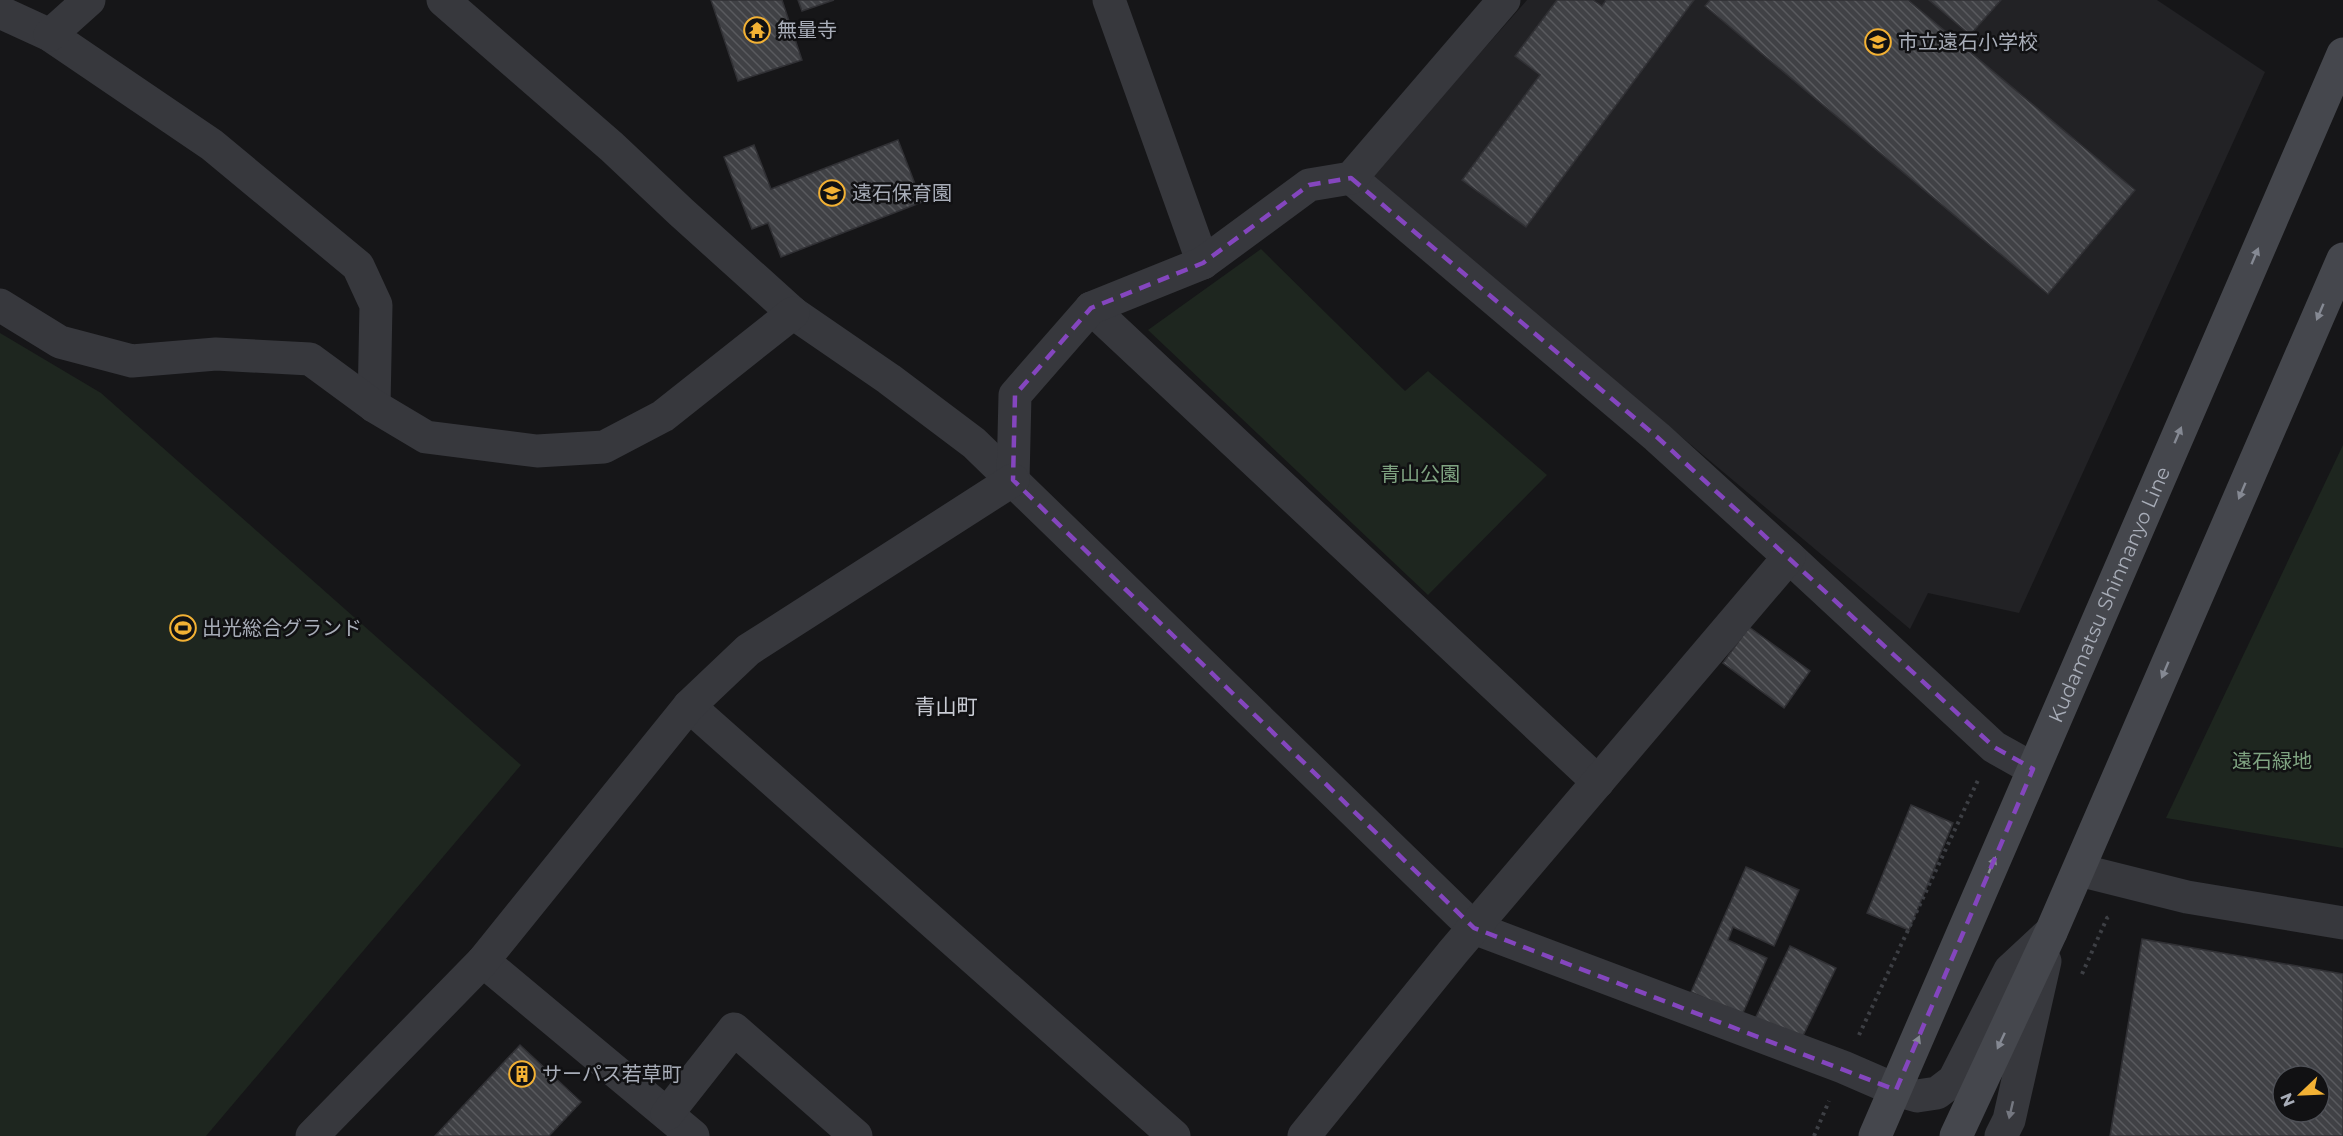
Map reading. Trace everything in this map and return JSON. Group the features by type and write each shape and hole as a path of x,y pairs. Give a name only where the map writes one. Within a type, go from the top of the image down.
{"main road":[{"name":"Kudamatsu Shinnanyo Line","path":"1875,1136 2343,54"},
{"path":"1956,1136 2079,870 2343,259"}],"street":[{"path":"50,35 89,0"},
{"path":"442,0 612,147 793,313 889,379 974,443 1474,928 1843,1067 1896,1090 1917,1095 1937,1093 1954,1080 2010,970 2052,930"},
{"path":"1109,0 1203,263"},
{"path":"1013,480 1014,395 1091,308 1203,263 1309,185 1351,178 1504,0"},
{"path":"0,12 50,35 212,145 358,266 376,305 374,406"},
{"path":"1351,178 1657,437 1994,747 2033,770"},
{"path":"0,305 60,342 132,361 216,354 310,359 374,406 426,437 537,451 604,447 663,416 793,313"},
{"path":"1091,308 1598,782"},
{"path":"312,1136 483,961 689,706 748,650 1013,480"},
{"path":"1304,1136 1474,928 1789,557"},
{"path":"689,706 1174,1136"},
{"path":"2079,870 2187,897 2343,923"},
{"path":"2001,1136 2008,1120 2052,930"},
{"path":"483,961 693,1136"},
{"path":"667,1114 734,1029 856,1136"}],"path":[{"path":"1855,1044 1983,768"},
{"path":"1814,1136 1833,1091"}],"highlighted area":[{"path":"1351,178 1657,437 1994,747 2033,769 1896,1090 1474,928 1013,480 1015,395 1091,308 1203,263 1309,185"}],"shaded area":[{"path":"1527,0 2157,0 2265,72 2019,613 1928,593 1910,629 1371,176"}],"green space":[{"name":"青山公園","path":"1261,249 1405,391 1428,371 1547,475 1428,595 1148,330"},
{"name":"出光総合グランド","path":"0,333 101,393 521,765 206,1136 0,1136"},
{"name":"遠石緑地","path":"2343,445 2343,848 2166,818"}],"building":[{"name":"無量寺","path":"711,0 782,0 802,60 738,81"},
{"path":"798,0 834,0 802,11"},
{"path":"1557,0 1593,0 1602,6 1606,0 1694,0 1526,227 1462,180 1540,75 1515,56"},
{"path":"1710,0 1908,0 2135,190 2048,294 1705,6"},
{"path":"1929,0 2001,0 1970,35"},
{"path":"898,140 922,202 781,257 768,223 752,229 724,157 754,145 771,189"},
{"path":"1749,627 1810,671 1784,708 1723,663"},
{"path":"1911,805 1953,823 1909,930 1867,913"},
{"path":"1746,867 1799,890 1774,946 1733,927 1728,940 1767,958 1742,1015 1691,992"},
{"path":"2142,939 2343,974 2343,1136 2110,1136"},
{"path":"1790,946 1836,968 1798,1046 1753,1023"},
{"name":"サーパス若草町","path":"520,1045 581,1102 549,1136 435,1136"}],"place":[{"name":"無量寺","path":"757,30"},
{"name":"市立遠石小学校","path":"1878,42"},
{"name":"遠石保育園","path":"832,193"},
{"name":"出光総合グランド","path":"183,628"},
{"name":"サーパス若草町","path":"522,1074"}],"district":[{"name":"青山町","path":"946,707"}]}
